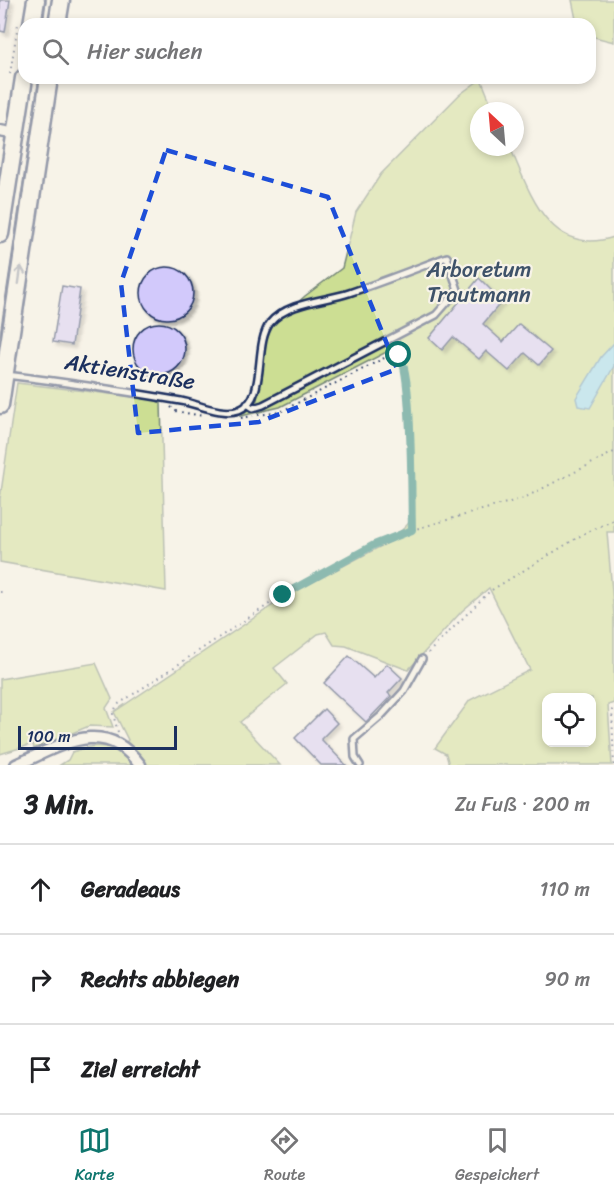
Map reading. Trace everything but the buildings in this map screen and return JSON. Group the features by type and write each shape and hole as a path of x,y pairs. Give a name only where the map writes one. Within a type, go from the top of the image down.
{"main road":[{"path":"27,18 36,0"},
{"path":"58,18 62,0"},
{"path":"0,234 8,132 17,77"},
{"path":"0,405 48,84"}],"street":[{"path":"16,765 77,739 99,737 121,744 140,765"}],"lane":[{"name":"Aktienstraße","path":"5,375 227,411 240,410 247,405 258,384 261,339 270,322 294,307 347,293 447,257 458,290 436,315 263,405 253,408 247,405"},
{"path":"360,765 355,758 354,739 381,716 404,691 422,658"}],"path":[{"path":"237,419 280,412 390,355 399,355 404,360 408,397 412,530"},
{"path":"163,399 175,411 206,417"},
{"path":"121,744 113,714 117,705 283,595 374,545 412,530 524,498 614,452"},
{"path":"422,658 490,591 576,538 614,520"},
{"path":"0,592 5,592"},
{"path":"614,706 612,710 614,765"}],"highlighted area":[{"path":"166,150 328,197 397,369 259,422 138,433 121,283"}],"green space":[{"path":"572,0 614,0 614,42 596,38 596,18 576,18"},
{"name":"Arboretum Trautmann","path":"474,84 483,84 490,102 470,102 470,156 514,156 535,201 545,217 558,230 573,238 592,241 614,237 614,532 607,532 614,615 614,703 608,705 612,765 449,765 446,754 435,748 470,700 530,670 489,588 462,611 408,670 346,646 334,645 326,632 318,634 274,668 287,684 240,722 280,765 60,765 68,760 72,752 84,748 100,746 118,751 128,740 114,712 291,593 391,541 413,519 405,378 402,360 396,347 280,407 241,416 257,400 265,344 273,325 305,296 342,268 356,212 381,174 459,95"},
{"path":"17,383 152,399 161,403 166,591 0,562 0,499"},
{"path":"96,663 112,699 106,708 113,727 89,726 34,749 33,744 0,754 0,679"}],"water":[{"path":"614,343 614,366 590,408 578,406 576,398 601,357"}],"tram line":[{"path":"44,18 46,0"},
{"path":"0,335 38,84"}],"route":[{"path":"283,595 374,545 412,530 408,397 404,360 399,355"}]}
